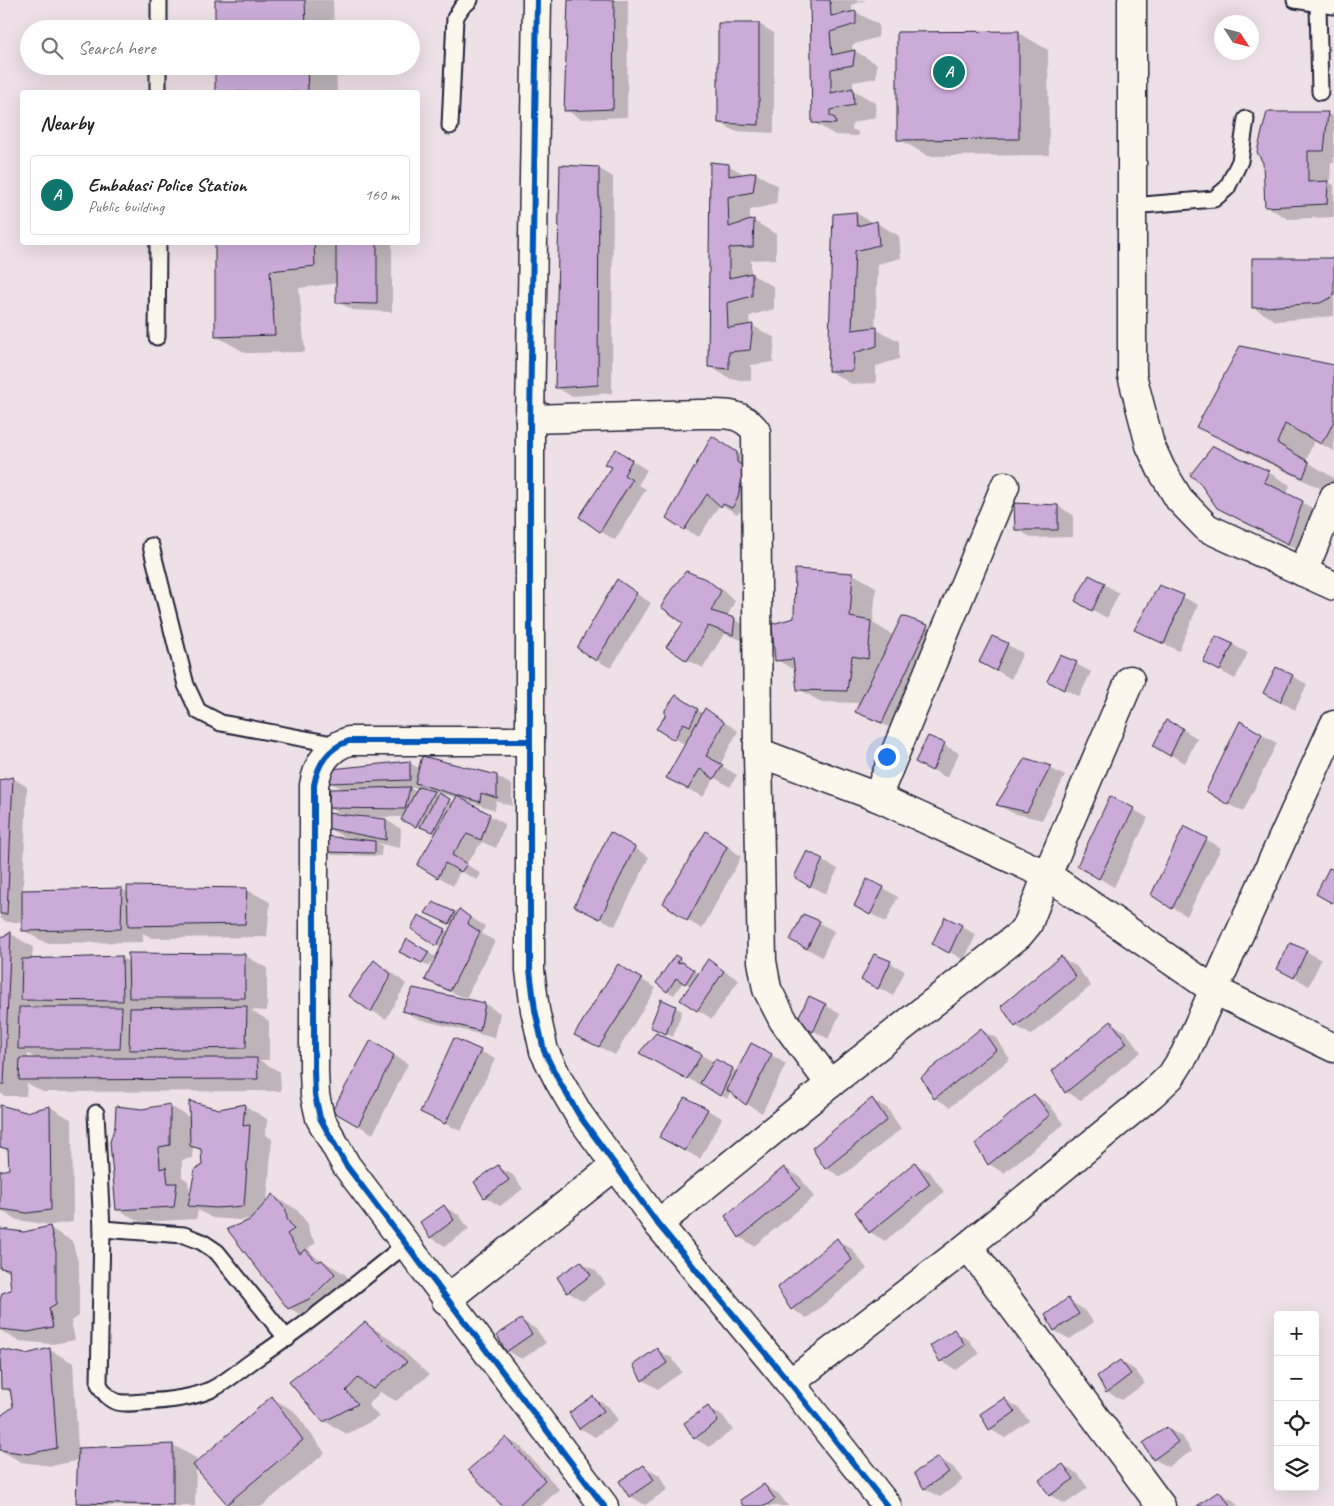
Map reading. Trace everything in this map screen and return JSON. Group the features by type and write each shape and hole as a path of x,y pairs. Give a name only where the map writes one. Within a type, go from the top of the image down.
{"street":[{"path":"537,0 530,419 530,970 535,1010 544,1051 558,1081 579,1115 658,1224 790,1383 887,1506"},
{"path":"1132,0 1132,375 1150,445 1161,469 1180,499 1207,528 1334,586"},
{"path":"530,419 725,414 739,416 750,422 756,431 758,752 762,961 767,989 783,1020 830,1084"},
{"path":"877,796 1005,486"},
{"path":"1303,572 1334,498"},
{"path":"658,1224 830,1084 1019,935 1028,924 1130,680"},
{"path":"790,1383 968,1246 1152,1094 1171,1076 1185,1054 1334,726"},
{"path":"530,741 349,740 338,745 325,757 317,770 314,785 315,1095 320,1118 346,1165 446,1300 604,1506"},
{"path":"758,752 877,796 1047,875 1214,990 1334,1048"},
{"path":"446,1300 616,1165"},
{"path":"968,1246 1161,1506"}],"lane":[{"path":"159,0 159,20"},
{"path":"450,126 455,18 462,7 470,0"},
{"path":"1295,0 1334,6"},
{"path":"1318,4 1320,92"},
{"path":"158,75 158,90"},
{"path":"1132,206 1214,200 1227,188 1240,160 1246,119"},
{"path":"158,245 158,337"},
{"path":"151,546 186,685 198,711 221,723 338,745"},
{"path":"96,1113 102,1229 99,1384 102,1391 114,1402 121,1404 166,1401 211,1390 286,1339 405,1245"},
{"path":"102,1229 184,1235 202,1242 218,1252 286,1339"}],"building":[{"path":"215,0 305,0 306,20 215,20"},
{"path":"568,0 614,0 613,109 564,111"},
{"path":"810,0 830,0 831,16 856,11 856,24 830,32 832,55 855,50 853,65 831,69 831,93 853,88 854,105 830,110 830,116 835,118 836,124 812,123"},
{"path":"718,23 759,23 759,125 718,123"},
{"path":"1019,31 1019,139 897,140 897,32"},
{"path":"215,75 307,75 308,90 215,90"},
{"path":"1267,112 1328,112 1324,151 1308,151 1308,182 1328,181 1327,204 1265,207 1263,163 1257,152"},
{"path":"710,162 729,164 729,176 756,172 753,192 728,197 729,227 754,219 753,247 729,248 729,278 752,273 752,296 727,303 728,328 753,324 750,350 729,352 729,369 708,367"},
{"path":"560,165 599,167 598,385 555,388"},
{"path":"856,212 857,226 877,221 879,245 855,251 852,330 877,327 877,346 854,353 853,371 828,371 833,214"},
{"path":"215,245 314,245 315,266 270,271 275,335 215,337"},
{"path":"336,245 377,245 377,304 336,303"},
{"path":"1252,258 1334,258 1334,296 1320,303 1252,308"},
{"path":"1240,346 1334,365 1334,421 1321,444 1285,424 1277,443 1309,462 1303,478 1196,427"},
{"path":"712,436 737,452 737,462 745,468 737,500 732,508 723,504 721,507 707,494 684,530 666,518"},
{"path":"1213,446 1269,471 1264,482 1303,501 1288,544 1217,508 1199,482 1190,475"},
{"path":"616,449 632,460 624,475 632,480 600,532 579,517 612,467 604,464"},
{"path":"1014,503 1058,505 1058,530 1015,530"},
{"path":"795,569 853,573 850,617 871,621 868,659 852,656 847,691 797,690 793,659 775,661 772,624 794,618"},
{"path":"686,571 708,580 721,591 711,611 735,618 733,635 708,626 687,661 666,647 683,623 661,607"},
{"path":"1089,575 1105,583 1092,611 1075,601"},
{"path":"617,579 637,593 596,661 577,648"},
{"path":"1159,585 1184,595 1164,644 1134,630"},
{"path":"902,616 928,625 882,723 855,712"},
{"path":"992,636 1008,643 996,671 979,662"},
{"path":"1216,636 1233,644 1220,671 1203,662"},
{"path":"1060,655 1077,662 1064,690 1047,681"},
{"path":"1276,667 1293,675 1280,702 1263,693"},
{"path":"676,695 698,709 690,726 683,723 674,740 656,729 665,716 665,710"},
{"path":"705,708 724,722 706,756 723,765 714,779 700,769 688,789 666,778"},
{"path":"1166,720 1183,728 1170,756 1153,746"},
{"path":"1240,721 1262,734 1228,805 1206,791"},
{"path":"928,736 945,743 932,771 915,762"},
{"path":"422,756 497,775 497,798 481,793 480,802 415,783"},
{"path":"1025,758 1051,766 1027,812 996,805"},
{"path":"410,761 410,780 329,783 331,769"},
{"path":"13,777 7,914 0,914 0,780"},
{"path":"410,787 405,809 328,808 330,789"},
{"path":"418,787 434,791 416,827 401,820"},
{"path":"438,793 450,799 433,832 420,827"},
{"path":"457,796 490,814 481,840 467,834 452,855 467,864 461,872 445,863 438,878 417,865"},
{"path":"1110,796 1134,808 1099,879 1077,866"},
{"path":"326,813 386,819 386,840 326,828"},
{"path":"1184,826 1207,838 1172,909 1151,895"},
{"path":"706,831 727,847 687,921 663,903"},
{"path":"610,832 635,847 600,919 574,906"},
{"path":"324,836 375,841 375,853 324,852"},
{"path":"807,851 823,859 810,887 794,877"},
{"path":"1329,868 1334,870 1334,900 1332,903 1316,894"},
{"path":"867,879 884,887 870,915 854,906"},
{"path":"127,886 247,888 245,924 128,926"},
{"path":"122,888 121,929 22,931 22,890"},
{"path":"433,902 455,912 449,924 425,913"},
{"path":"459,909 470,917 468,924 480,932 450,991 425,980"},
{"path":"803,914 820,921 807,949 790,940"},
{"path":"418,915 446,929 436,946 411,929"},
{"path":"945,917 962,925 949,953 932,944"},
{"path":"11,932 4,1084 0,1084 0,938"},
{"path":"407,939 429,952 422,963 399,952"},
{"path":"1290,943 1307,950 1294,978 1277,969"},
{"path":"128,953 245,954 245,998 129,998"},
{"path":"874,954 891,961 878,989 861,980"},
{"path":"675,955 680,958 677,963 682,962 694,970 685,984 676,978 667,992 656,983"},
{"path":"122,956 123,1001 21,1000 22,959"},
{"path":"1061,956 1076,977 1015,1027 1001,1006"},
{"path":"708,959 724,971 697,1011 680,1000"},
{"path":"374,960 391,974 371,1012 349,996"},
{"path":"618,964 642,979 599,1047 574,1035"},
{"path":"413,988 485,1003 480,1031 402,1011"},
{"path":"809,996 826,1004 813,1032 796,1022"},
{"path":"661,999 676,1006 666,1034 650,1027"},
{"path":"247,1006 246,1048 129,1050 130,1008"},
{"path":"19,1007 122,1007 120,1049 18,1049"},
{"path":"1111,1021 1127,1043 1065,1093 1052,1071"},
{"path":"981,1028 996,1050 934,1099 921,1077"},
{"path":"656,1033 702,1054 687,1079 639,1053"},
{"path":"454,1038 481,1050 445,1124 420,1112"},
{"path":"371,1040 394,1055 358,1126 332,1111"},
{"path":"751,1043 772,1054 746,1105 727,1090"},
{"path":"20,1058 257,1058 258,1079 19,1080"},
{"path":"715,1059 733,1068 720,1096 700,1083"},
{"path":"1034,1094 1050,1115 988,1165 975,1144"},
{"path":"685,1097 708,1109 685,1151 659,1137"},
{"path":"872,1098 887,1120 825,1169 812,1148"},
{"path":"189,1101 219,1109 245,1104 243,1126 250,1125 244,1206 216,1208 188,1206 195,1169 202,1166 201,1149 190,1146"},
{"path":"170,1104 170,1145 159,1147 160,1169 166,1167 168,1183 177,1183 174,1207 116,1210 110,1142 115,1126 116,1106 142,1109"},
{"path":"0,1105 26,1112 50,1106 51,1210 27,1213 0,1209 0,1171 9,1169 8,1149 0,1147"},
{"path":"915,1162 930,1184 869,1233 855,1212"},
{"path":"498,1165 509,1180 484,1198 474,1182"},
{"path":"784,1167 800,1188 739,1238 725,1216"},
{"path":"273,1194 286,1210 287,1219 294,1229 287,1234 300,1254 305,1249 317,1262 322,1260 335,1274 311,1298 288,1309 227,1229 250,1220"},
{"path":"444,1205 454,1220 430,1238 420,1222"},
{"path":"50,1226 56,1252 56,1304 49,1308 53,1327 28,1332 0,1329 0,1301 2,1293 11,1290 9,1269 0,1268 0,1229 24,1232"},
{"path":"837,1238 852,1260 791,1310 777,1288"},
{"path":"581,1261 591,1275 567,1293 557,1277"},
{"path":"1068,1298 1079,1314 1054,1331 1045,1315"},
{"path":"521,1319 532,1334 506,1352 497,1335"},
{"path":"365,1322 407,1362 373,1389 358,1378 346,1391 358,1404 323,1422 289,1382"},
{"path":"954,1329 965,1345 940,1362 930,1346"},
{"path":"50,1348 57,1448 28,1454 0,1450 0,1418 13,1407 10,1389 1,1389 0,1349 26,1354"},
{"path":"657,1348 667,1363 642,1381 633,1365"},
{"path":"1120,1360 1131,1374 1106,1393 1097,1376"},
{"path":"272,1396 303,1440 227,1504 193,1465"},
{"path":"593,1396 604,1411 579,1429 569,1413"},
{"path":"1004,1398 1015,1412 989,1430 980,1414"},
{"path":"708,1406 718,1421 694,1439 684,1423"},
{"path":"1167,1427 1178,1442 1153,1460 1143,1443"},
{"path":"506,1437 545,1480 518,1506 502,1506 468,1470"},
{"path":"173,1444 173,1505 76,1503 78,1448"},
{"path":"938,1457 949,1472 924,1489 914,1473"},
{"path":"1063,1464 1074,1479 1049,1496 1039,1480"},
{"path":"644,1465 654,1480 629,1497 619,1481"},
{"path":"764,1484 775,1499 765,1506 743,1506 740,1500"},
{"path":"1219,1491 1229,1506 1197,1506"}],"cycle path":[{"path":"537,0 530,419 530,970 535,1010 544,1051 579,1115 658,1224 790,1383 887,1506"},
{"path":"530,741 349,741 335,748 321,763 314,785 315,1095 320,1118 346,1165 604,1506"}],"place":[{"name":"Embakasi Police Station","path":"949,72"}]}
